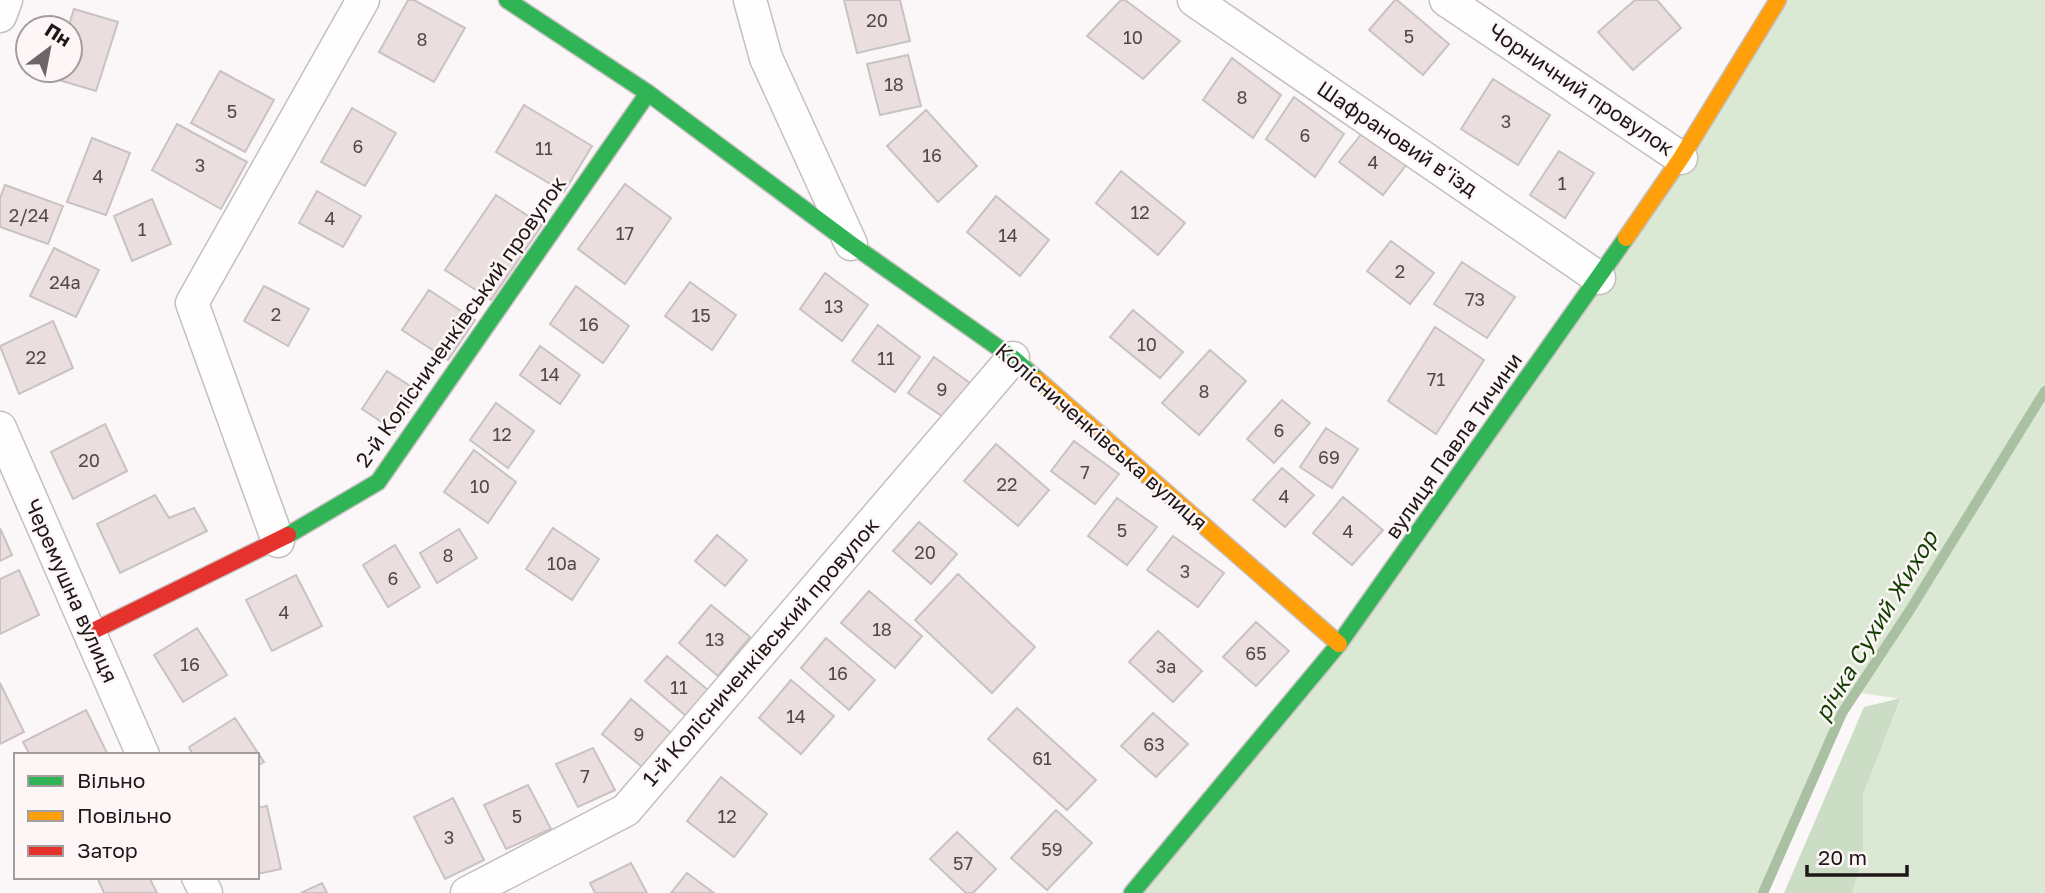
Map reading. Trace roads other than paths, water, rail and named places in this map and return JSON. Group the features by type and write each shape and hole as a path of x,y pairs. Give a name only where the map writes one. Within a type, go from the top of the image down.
{"street":[{"path":"0,16 6,0"},
{"path":"278,541 191,303 363,0"},
{"name":"Колісниченківська вулиця","path":"507,0 648,93 851,244 1013,358 1339,644"},
{"path":"750,0 766,58 851,244"},
{"name":"Шафрановий в'їзд","path":"1194,0 1599,278"},
{"name":"Чорничний провулок","path":"1446,0 1681,158"},
{"name":"вулиця Павла Тичини","path":"1132,893 1339,644 1681,158 1778,0"},
{"name":"2-й Колісниченківський провулок","path":"89,633 278,541 378,482 648,93"},
{"name":"1-й Колісниченківський провулок","path":"467,893 626,810 1013,358"},
{"name":"Черемушна вулиця","path":"0,428 142,753"}],"waterway":[{"name":"річка Сухий Жихор","path":"1763,893 1842,713 1910,610 2045,391"}]}
